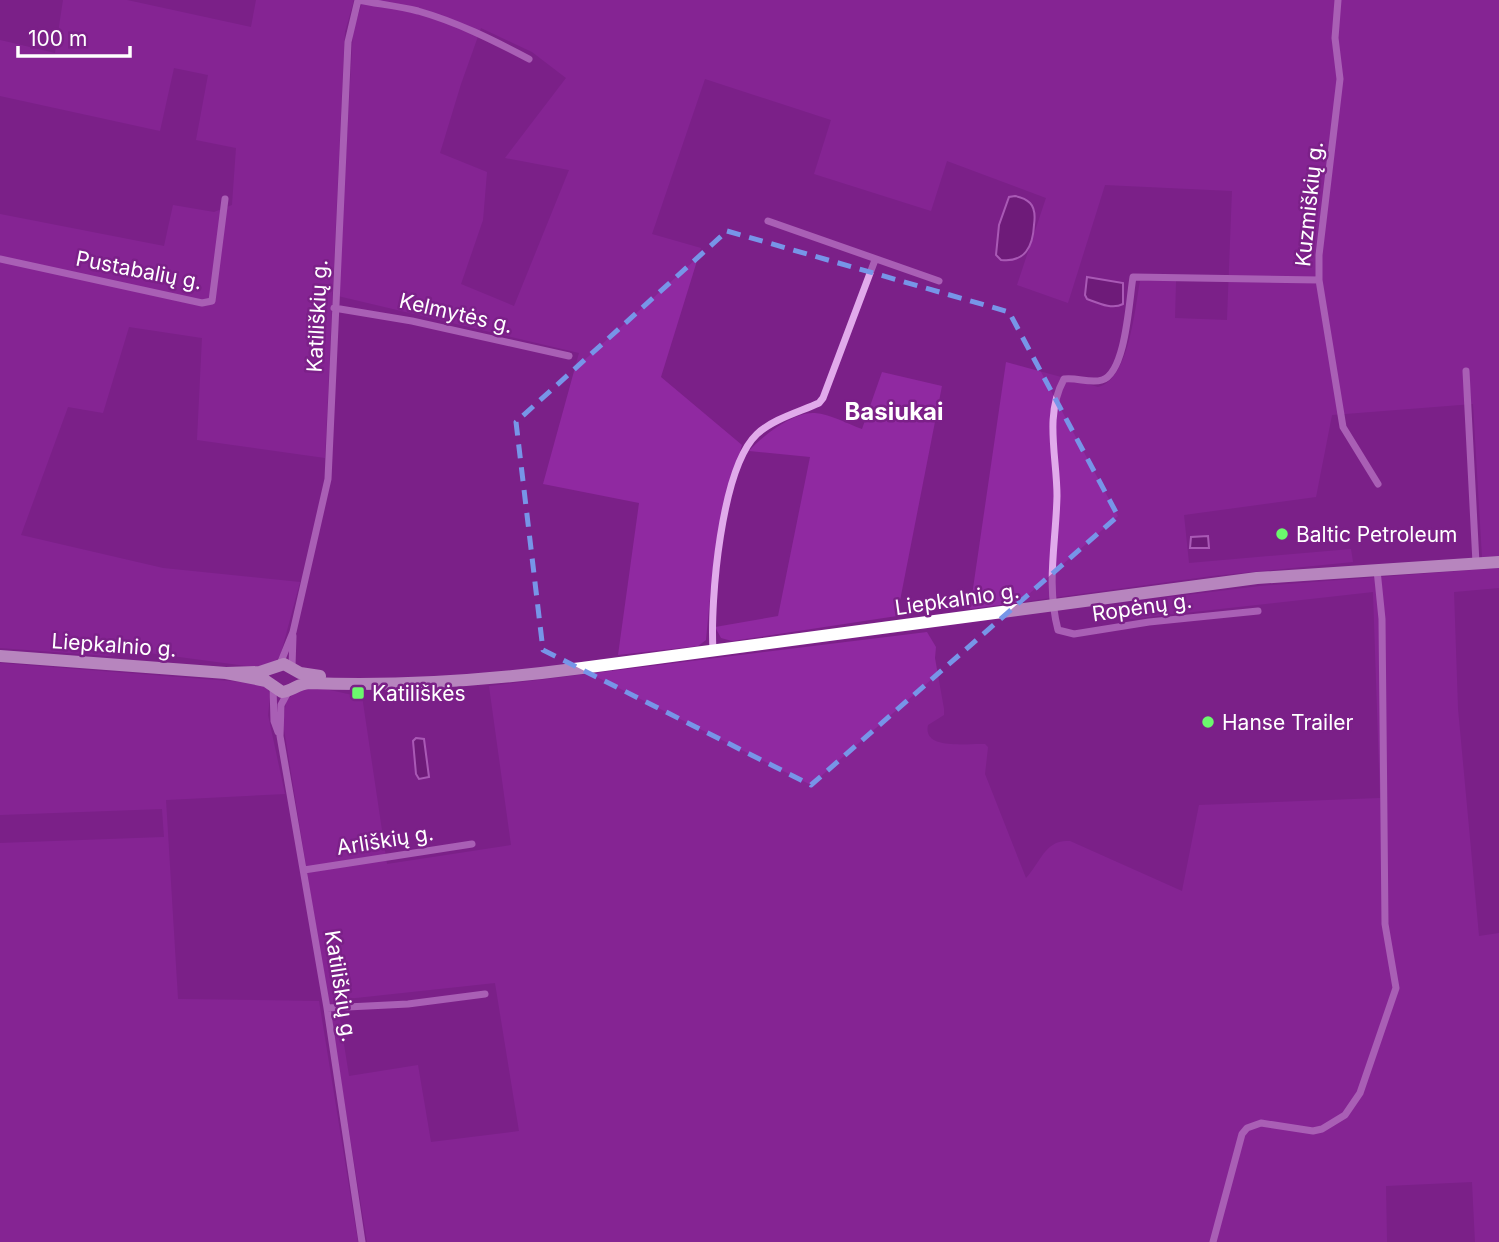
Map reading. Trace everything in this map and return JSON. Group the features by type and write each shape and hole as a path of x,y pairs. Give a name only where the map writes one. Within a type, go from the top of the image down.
{"highway":[{"name":"Liepkalnio g.","path":"226,673 272,685 282,692 309,683 398,685 529,675 1256,578 1499,562"},
{"name":"Liepkalnio g.","path":"0,656 226,673 285,668 314,676 407,679 421,682"},
{"path":"272,685 270,676 285,668 298,678 292,688"}],"street":[{"path":"358,0 433,16 477,32 529,59"},
{"name":"Katiliškių g.","path":"285,668 328,479 348,42 358,0"},
{"name":"Kuzmiškių g.","path":"1338,0 1335,38 1340,79 1319,255 1319,280 1343,427 1378,484"},
{"name":"Pustabalių g.","path":"0,259 202,303 212,301 225,200"},
{"path":"768,221 939,281"},
{"path":"713,650 712,606 715,578 727,507 742,452 768,425 819,403 823,398 875,260"},
{"path":"1051,605 1057,479 1052,447 1054,410 1064,379 1095,382 1105,380 1116,369 1133,278 1319,280"},
{"name":"Kelmytės g.","path":"334,308 399,318 569,356"},
{"path":"1466,371 1476,563"},
{"path":"1213,1242 1238,1142 1247,1128 1261,1123 1313,1131 1322,1129 1345,1115 1360,1093 1396,988 1385,924 1381,618 1377,570"},
{"name":"Ropėnų g.","path":"1051,605 1058,630 1074,634 1136,624 1258,611"},
{"name":"Katiliškių g.","path":"272,685 274,721 304,870 362,1242"},
{"name":"Katiliškių g.","path":"279,736 281,705 292,688"},
{"name":"Arliškių g.","path":"304,870 472,844"},
{"path":"327,1008 408,1004 485,994"}],"highlighted area":[{"path":"727,231 1009,312 1118,516 811,785 543,650 516,422"}],"shaded area":[{"path":"63,0 127,0 251,27 256,0 354,0 345,32 325,458 197,440 202,338 129,327 103,413 68,407 21,535 163,568 300,582 281,653 270,664 254,667 142,652 108,656 0,648 0,214 164,246 173,205 214,212 232,205 236,148 196,140 208,75 174,68 160,131 0,96 0,40 55,53"},
{"path":"363,0 1499,0 1499,556 1482,557 1473,404 1332,415 1316,497 1184,515 1189,563 1351,549 1353,562 1212,576 970,609 1006,362 1098,387 1108,382 1124,358 1140,281 1176,281 1175,318 1227,320 1232,191 1105,185 1068,303 1017,285 1046,198 947,161 931,211 814,174 831,120 705,79 652,234 701,248 661,377 742,445 722,511 706,640 698,646 618,655 639,503 543,484 579,353 338,296 353,31","holes":["481,28 532,52 566,78 505,158 569,170 514,306 461,284 483,220 487,172 440,153"]},
{"path":"1009,197 1027,200 1033,208 1032,240 1022,256 1001,260 996,255 999,225"},
{"path":"1087,277 1123,283 1123,304 1110,306 1087,299"},
{"path":"882,372 942,386 897,616 732,641 721,638 715,627 778,616 810,457 749,451 788,420 807,413 827,415 862,429"},
{"path":"1208,536 1209,548 1190,548 1191,537"},
{"path":"1499,568 1499,588 1454,592 1458,709 1479,936 1499,933 1499,1242 1475,1242 1472,1182 1386,1186 1387,1242 367,1242 283,723 286,702 293,694 311,688 362,696 387,864 511,845 489,686 927,632 936,647 935,658 944,709 944,715 928,725 928,733 932,739 939,742 985,744 988,747 985,774 1026,878 1049,848 1062,841 1070,841 1182,891 1199,805 1380,798 1373,592 1130,619 1126,616 1128,607 1162,598 1260,586","holes":["495,983 519,1131 431,1142 418,1065 349,1076 337,1000"]},
{"path":"0,663 242,682 268,688 268,715 285,794 166,800 178,999 319,1001 358,1242 0,1242 0,843 164,837 162,809 0,815"},
{"path":"416,738 424,739 429,777 419,779 416,774 413,741"}],"place":[{"name":"Baltic Petroleum","path":"1282,534"},
{"name":"Katiliškės","path":"358,693"},
{"name":"Hanse Trailer","path":"1208,722"}],"district":[{"name":"Basiukai","path":"894,411"}]}
